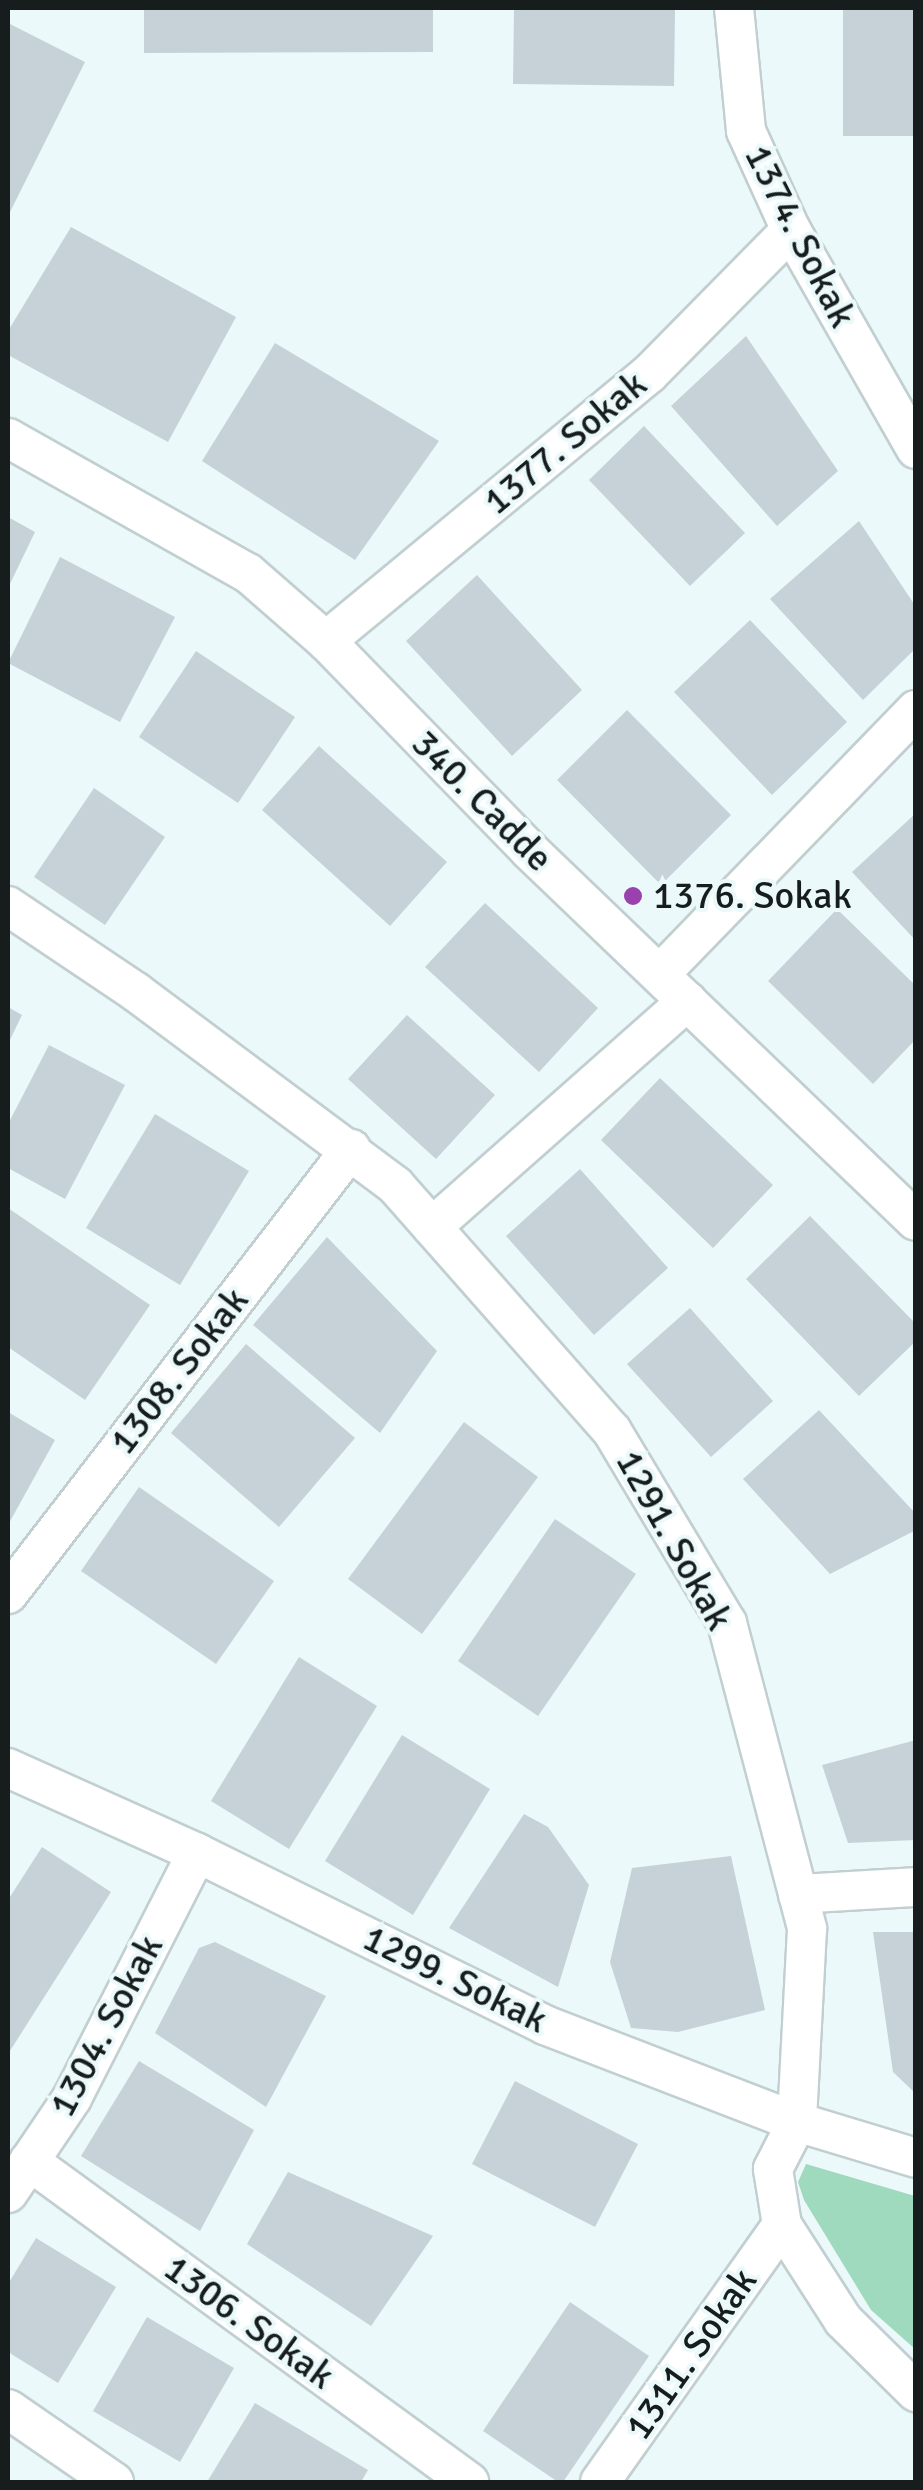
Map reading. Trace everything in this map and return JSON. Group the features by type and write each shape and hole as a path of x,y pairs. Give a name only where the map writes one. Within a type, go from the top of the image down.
{"street":[{"name":"1374. Sokak","path":"734,8 746,131 791,230 916,449"},
{"name":"1377. Sokak","path":"326,641 650,374 791,230"},
{"name":"340. Cadde","path":"8,438 248,572 326,641 529,850 916,1220"},
{"path":"432,1227 673,988 916,710"},
{"name":"1291. Sokak","path":"8,906 351,1148 395,1185 612,1431 727,1624 807,1930 797,2122 773,2169 782,2225 843,2320 916,2392"},
{"name":"1308. Sokak","path":"8,1594 351,1148"},
{"name":"1299. Sokak","path":"8,1768 197,1853 545,2025 797,2122 916,2158"},
{"name":"1304. Sokak","path":"8,2193 72,2098 197,1853"},
{"path":"798,1894 916,1886"},
{"name":"1306. Sokak","path":"30,2161 469,2482"},
{"name":"1311. Sokak","path":"600,2482 782,2225"},
{"path":"8,2409 114,2482"}],"green space":[{"path":"806,2164 915,2196 915,2349 871,2310 804,2200 798,2182"}],"building":[{"path":"144,8 433,8 433,52 144,53"},
{"path":"514,8 675,8 674,86 513,84"},
{"path":"843,8 916,8 916,136 843,136"},
{"path":"8,23 85,62 8,216"},
{"path":"71,227 236,317 168,442 8,355 8,331"},
{"path":"746,336 838,471 777,526 671,406"},
{"path":"275,343 439,441 355,560 202,461"},
{"path":"644,426 745,533 690,586 589,480"},
{"path":"8,517 35,532 8,588"},
{"path":"859,521 916,607 916,648 863,700 770,599"},
{"path":"60,557 175,617 120,722 8,663"},
{"path":"477,575 582,690 512,756 406,641"},
{"path":"750,620 847,722 772,795 674,692"},
{"path":"196,651 295,717 238,803 139,737"},
{"path":"627,710 731,815 661,885 557,780"},
{"path":"319,746 447,862 390,926 262,810"},
{"path":"94,788 165,837 105,925 34,877"},
{"path":"916,813 916,941 852,872"},
{"path":"485,903 598,1008 539,1072 425,967"},
{"path":"837,909 916,986 916,1039 873,1084 768,981"},
{"path":"8,1007 22,1015 8,1044"},
{"path":"407,1015 495,1095 436,1159 348,1079"},
{"path":"49,1045 125,1085 65,1199 8,1168 8,1124"},
{"path":"660,1078 773,1185 713,1248 601,1140"},
{"path":"155,1114 249,1171 180,1285 86,1228"},
{"path":"580,1169 668,1268 594,1335 506,1236"},
{"path":"8,1208 150,1305 85,1400 8,1347"},
{"path":"810,1216 916,1324 916,1341 859,1396 746,1279"},
{"path":"327,1237 437,1351 380,1433 253,1325"},
{"path":"690,1308 773,1401 711,1457 627,1364"},
{"path":"246,1344 355,1438 279,1527 171,1433"},
{"path":"819,1410 916,1514 916,1530 830,1574 743,1479"},
{"path":"8,1412 55,1440 8,1525"},
{"path":"464,1422 538,1477 422,1634 348,1579"},
{"path":"139,1487 274,1581 216,1664 81,1571"},
{"path":"555,1519 636,1574 538,1716 458,1661"},
{"path":"299,1657 377,1706 289,1849 211,1801"},
{"path":"402,1735 490,1789 413,1915 325,1861"},
{"path":"916,1740 916,1840 848,1843 822,1765"},
{"path":"524,1814 548,1827 589,1885 558,1987 449,1928"},
{"path":"42,1847 111,1892 8,2054 8,1900"},
{"path":"731,1856 765,2010 678,2032 631,2028 610,1962 632,1868"},
{"path":"873,1932 916,1932 916,2094 893,2072"},
{"path":"215,1942 326,1996 266,2107 155,2033 199,1948"},
{"path":"139,2061 254,2130 200,2231 81,2156"},
{"path":"515,2081 638,2144 595,2227 472,2164"},
{"path":"288,2172 433,2236 371,2326 247,2244"},
{"path":"36,2238 116,2287 58,2383 8,2352 8,2284"},
{"path":"570,2302 649,2356 563,2482 558,2482 483,2431"},
{"path":"147,2317 234,2368 180,2462 93,2411"},
{"path":"255,2403 368,2470 361,2482 207,2482"}],"place":[{"name":"1376. Sokak","path":"633,896"}]}
